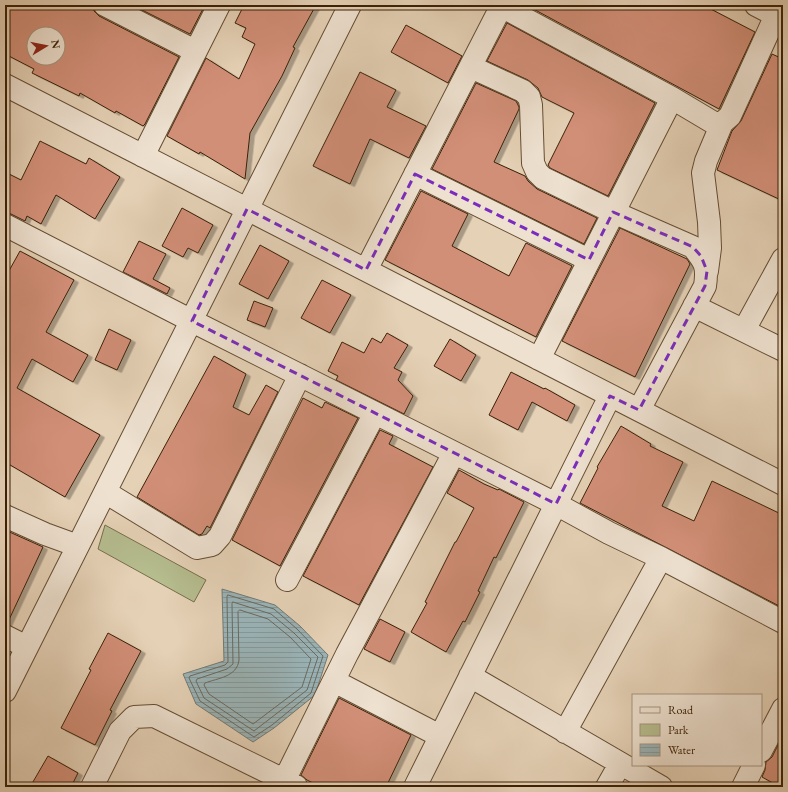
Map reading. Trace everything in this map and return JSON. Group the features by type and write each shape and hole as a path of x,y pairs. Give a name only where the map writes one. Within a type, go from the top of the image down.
{"street":[{"path":"104,5 196,51"},
{"path":"143,156 219,5"},
{"path":"5,691 350,5"},
{"path":"639,410 705,286 710,248 703,173 706,161 722,123 730,116 780,17 756,5"},
{"path":"366,270 502,6 672,98 714,123 722,123"},
{"path":"470,67 523,92 529,97 531,105 533,163 537,172 543,178 614,212 693,247 701,256 707,271"},
{"path":"5,85 783,484"},
{"path":"539,359 672,98"},
{"path":"415,174 589,260"},
{"path":"8,232 192,321 556,504 609,533 661,558 783,622"},
{"path":"744,330 783,259"},
{"path":"694,306 783,350"},
{"path":"105,492 197,548 212,545 220,536 300,376"},
{"path":"417,786 440,736 610,396"},
{"path":"287,580 375,413"},
{"path":"92,787 120,731 134,716 154,716 287,785 334,681 454,453"},
{"path":"5,516 45,534 78,546"},
{"path":"565,732 661,558"},
{"path":"5,636 27,647"},
{"path":"470,676 661,787"},
{"path":"334,681 440,736"},
{"path":"762,749 783,709"},
{"path":"607,787 620,764"},
{"path":"743,787 754,766"}],"highlighted area":[{"path":"415,174 589,260 613,212 693,247 701,256 707,271 705,286 639,410 610,396 556,504 192,321 247,209 366,270"}],"green space":[{"path":"105,525 206,580 194,602 98,549"}],"water":[{"path":"222,589 275,605 300,626 328,655 315,695 274,728 253,742 196,704 183,674 224,661"}],"building":[{"path":"5,5 93,5 94,11 99,16 179,57 143,126 116,111 115,113 80,93 79,96 32,73 34,69 28,66 66,66 66,26 26,26 26,65 5,54"},
{"path":"132,5 205,5 190,34"},
{"path":"244,5 316,5 293,47 295,48 282,76 250,133 245,179 200,152 199,154 167,136 206,58 239,79 255,44 242,37 246,28 235,23"},
{"path":"526,5 703,5 755,32 719,109"},
{"path":"507,23 655,103 608,196 550,168 548,165 574,113 542,97 538,88 528,80 487,61"},
{"path":"406,25 462,56 448,83 391,52"},
{"path":"772,54 783,59 783,201 717,170 732,131 741,121"},
{"path":"360,72 396,90 387,107 426,126 409,158 370,139 350,184 313,166"},
{"path":"476,83 516,101 519,107 494,162 525,176 537,189 597,218 584,244 432,169"},
{"path":"40,141 86,164 89,158 120,177 95,219 56,195 41,224 27,216 25,221 11,214 5,213 5,172 21,180"},
{"path":"421,191 468,214 452,246 509,276 526,243 572,266 536,337 385,260"},
{"path":"182,208 213,225 198,253 188,248 183,257 162,246"},
{"path":"620,228 687,259 690,264 635,377 562,341"},
{"path":"139,241 166,254 153,279 170,288 167,294 123,272"},
{"path":"260,245 289,261 268,299 239,284"},
{"path":"20,251 74,280 46,332 88,355 73,382 32,359 17,388 100,435 65,497 5,462 5,278"},
{"path":"322,280 351,295 330,333 301,318"},
{"path":"254,301 273,308 265,327 247,320"},
{"path":"109,329 131,340 117,370 95,360"},
{"path":"387,333 408,345 394,368 402,372 398,380 413,396 404,414 336,380 338,376 328,371 342,342 364,353 372,338 381,343"},
{"path":"450,339 476,355 461,381 434,366"},
{"path":"214,356 246,374 233,407 249,415 266,385 278,392 210,528 207,526 202,534 199,535 137,497"},
{"path":"511,372 544,389 545,388 575,405 567,421 532,402 518,430 489,415"},
{"path":"303,398 322,408 325,402 358,418 280,566 232,540"},
{"path":"621,426 651,444 650,446 683,462 662,506 694,521 712,481 783,515 783,608 580,503 598,468 597,467"},
{"path":"380,430 393,436 389,444 433,467 359,605 303,576"},
{"path":"459,470 484,484 498,490 499,489 524,502 496,558 494,557 478,591 480,592 465,622 463,621 446,652 411,632 427,603 425,602 455,542 474,508 447,493"},
{"path":"5,530 43,547 7,624 5,624"},
{"path":"380,619 405,632 390,662 364,649"},
{"path":"108,633 141,651 110,710 112,711 95,745 61,728"},
{"path":"339,698 411,735 386,787 321,787 307,780 301,775"},
{"path":"779,743 783,745 783,787 780,787 762,777 766,762 772,757"},
{"path":"48,756 78,773 71,787 30,787"}]}
